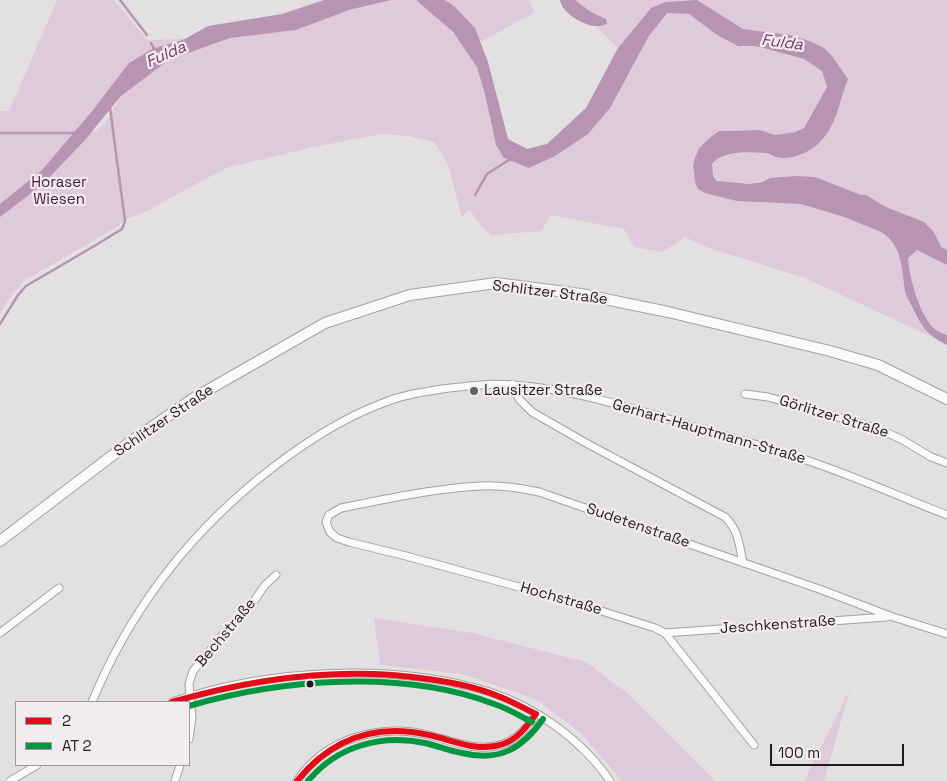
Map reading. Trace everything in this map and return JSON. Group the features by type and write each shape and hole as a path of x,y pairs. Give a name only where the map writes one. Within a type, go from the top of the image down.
{"main road":[{"name":"Schlitzer Straße","path":"0,541 130,442 194,398 325,323 410,295 496,283 581,294 668,312 830,351 878,366 947,398"}],"street":[{"name":"Gerhart-Hauptmann-Straße","path":"92,701 119,645 143,604 168,569 218,514 264,475 331,428 384,402 413,394 453,387 512,384 578,395 633,408 809,461 947,515"},
{"path":"512,384 519,399 532,412 725,517 737,533 743,563"},
{"name":"Görlitzer Straße","path":"745,394 768,397 876,428 902,439 931,457 947,463"},
{"name":"Sudetenstraße","path":"326,522 330,515 341,508 447,490 482,486 513,487 539,492 822,590 890,616 947,634"},
{"name":"Hochstraße","path":"326,522 330,532 337,538 349,542 570,601 655,628 665,633 754,745"},
{"name":"Bechstraße","path":"190,733 192,718 189,684 193,671 254,601 265,585 276,575"},
{"path":"0,633 59,588"},
{"name":"Jeschkenstraße","path":"665,633 890,616"},
{"path":"175,701 231,686 287,677 330,674 387,675 431,679 472,687 502,697 536,714 579,746 593,759 610,781"},
{"path":"298,781 308,767 329,750 347,740 366,734 404,731 428,734 466,745 495,746 517,737 536,714"},
{"path":"10,781 35,766"},
{"path":"175,781 180,766"}],"green space":[{"name":"Horaser Wiesen","path":"57,0 114,0 147,40 185,39 152,49 75,131 96,132 108,119 121,96 169,60 230,38 296,30 349,10 391,0 416,0 449,30 464,47 476,66 485,93 496,145 529,168 628,76 649,36 667,12 689,14 717,35 743,47 756,46 804,59 822,71 827,87 804,128 795,132 775,135 760,130 719,131 699,148 695,158 693,174 754,202 801,204 844,217 881,232 889,238 898,252 905,286 914,313 934,338 805,278 709,248 685,237 663,252 634,247 624,229 551,215 541,231 491,235 482,227 469,209 462,218 448,164 434,142 409,136 381,134 309,148 226,168 145,212 122,221 120,225 24,281 7,301 0,314 0,111 9,111"},
{"path":"445,0 528,0 535,12 481,42 466,19"},
{"path":"575,0 697,0 651,8 618,48 597,27 607,24 606,19 591,12"},
{"path":"697,0 947,0 947,250 941,248 934,232 924,222 886,207 866,195 770,178 750,183 734,184 721,182 715,178 712,165 721,156 734,153 757,152 768,153 777,158 782,158 809,151 836,116 848,79 832,56 790,35 743,29"},
{"path":"917,250 947,265 947,335 936,330 930,324 916,297 910,276 908,258"},
{"path":"374,618 472,633 586,662 625,691 715,781 622,781 581,733 535,699 463,674 380,665"},
{"path":"850,689 824,781 804,781"}],"water":[{"name":"Fulda","path":"324,0 391,0 349,10 296,30 230,38 169,60 121,96 85,140 43,184 0,217 0,204 42,170 93,110 129,63 152,49 185,39 208,26 282,14"},
{"name":"Fulda","path":"416,0 445,0 455,7 475,28 488,62 508,139 527,149 547,144 586,108 618,48 651,8 666,2 697,0 743,29 790,35 824,48 848,79 833,122 818,144 798,155 786,158 775,157 767,153 729,154 717,159 712,164 713,176 717,181 749,184 762,182 770,178 815,177 861,195 866,195 886,207 924,222 934,232 941,247 947,250 947,265 917,250 908,258 911,276 920,307 930,324 936,330 947,335 947,345 930,334 919,321 906,295 898,252 894,244 881,232 844,217 801,204 737,201 705,193 698,189 693,166 695,158 699,148 719,131 760,130 775,135 795,132 804,128 827,87 822,71 804,59 756,46 738,46 717,35 689,14 667,13 649,36 610,108 588,134 555,156 529,168 504,158 496,145 477,67 453,32"},
{"path":"560,0 575,0 591,12 606,19 607,24 596,26 579,21 569,14"}],"waterway":[{"path":"120,0 147,35"},
{"name":"Fulda","path":"151,43 155,51"},
{"path":"0,324 18,295 26,286 122,229 125,221 110,108"},
{"path":"0,133 76,133"},
{"path":"475,195 487,174 512,158"}],"transit line":[{"name":"2","path":"176,701 235,686 299,677 331,674 396,675 437,680 481,690 513,702 536,714"},
{"path":"190,706 263,689 302,684 382,682 421,686 459,693 499,706 532,722"},
{"name":"2","path":"297,781 324,754 339,745 372,733 390,731 409,732 429,735 465,745 493,746 513,739 522,732 536,714"},
{"path":"308,781 332,759 346,751 376,742 392,740 409,741 475,755 487,756 498,754 518,745 527,738 543,719"}],"place":[{"name":"Lausitzer Straße","path":"474,391"}]}
